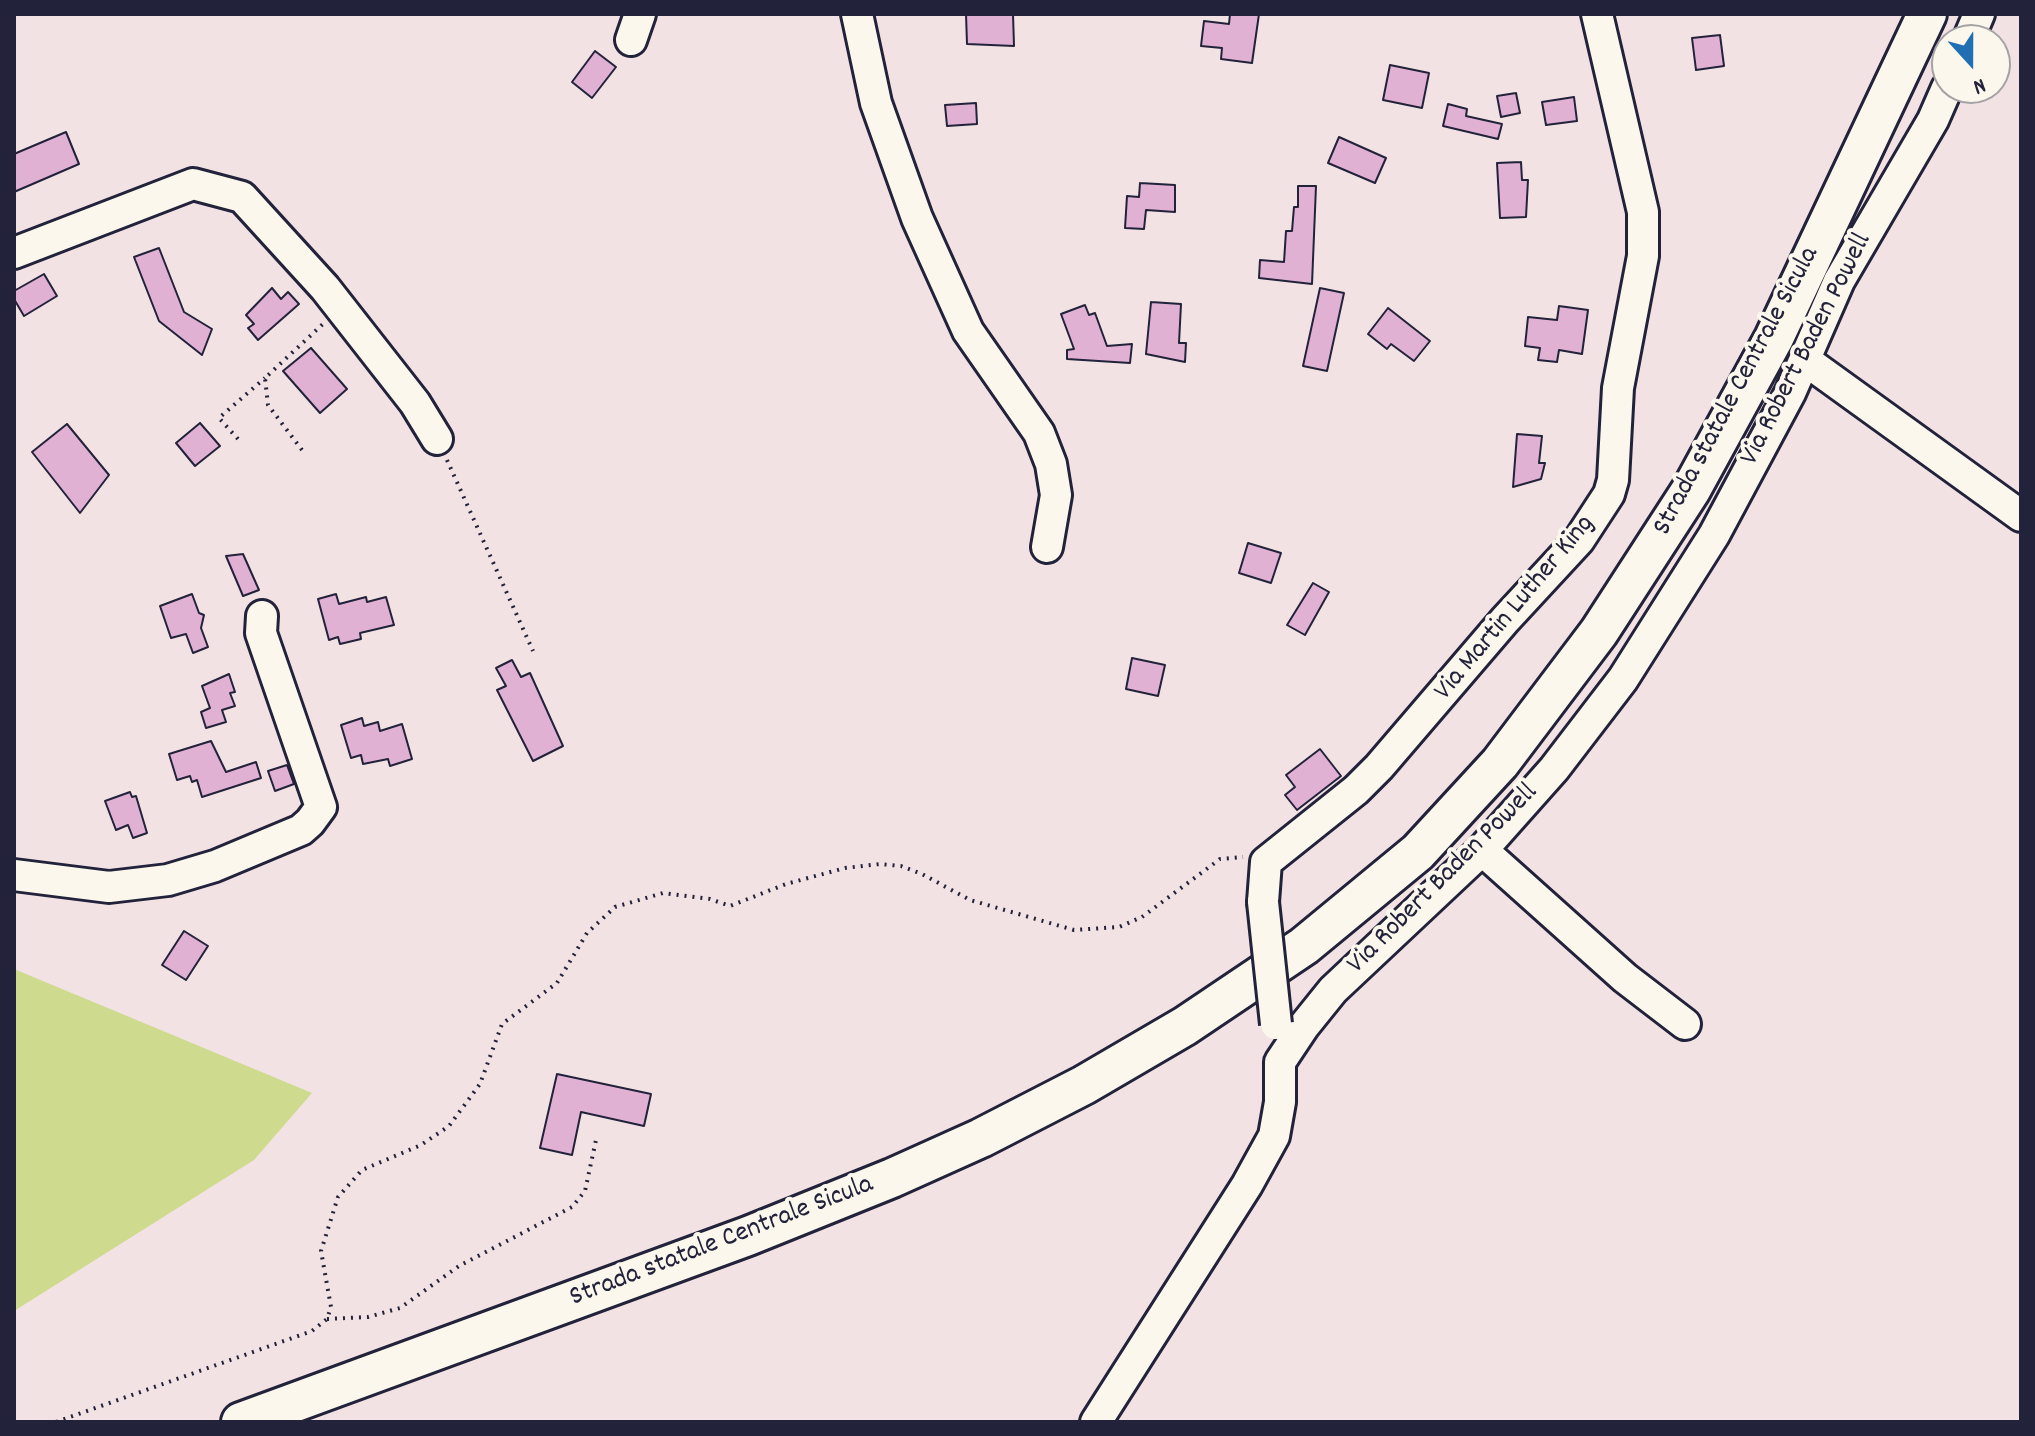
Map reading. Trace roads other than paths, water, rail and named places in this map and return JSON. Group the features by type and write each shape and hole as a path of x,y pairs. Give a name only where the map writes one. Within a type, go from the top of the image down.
{"main road":[{"name":"Strada statale Centrale Sicula","path":"241,1422 748,1236 892,1178 1084,1085 1185,1026 1304,946 1418,852 1500,763 1599,632 1691,490 1774,338 1927,14"}],"street":[{"path":"857,14 876,103 917,218 968,331 1039,433 1051,464 1056,495 1047,547"},
{"name":"Via Martin Luther King","path":"1280,1062 1263,902 1266,862 1356,790 1379,767 1505,620 1579,540 1609,494 1613,480 1618,388 1643,256 1643,212 1597,14"},
{"name":"Via Robert Baden Powell","path":"1280,1062 1333,990 1482,850 1554,769 1623,679 1714,535 1805,360 1839,281 1939,104"},
{"path":"14,253 193,184 242,197 340,307 415,403 437,439"},
{"path":"1805,360 2021,516"},
{"path":"14,875 109,887 168,880 215,866 301,830 310,822 321,807 261,633 262,616"},
{"path":"1482,850 1625,978 1685,1024"},
{"path":"1096,1422 1247,1185 1274,1136 1280,1102 1280,1062"}]}
